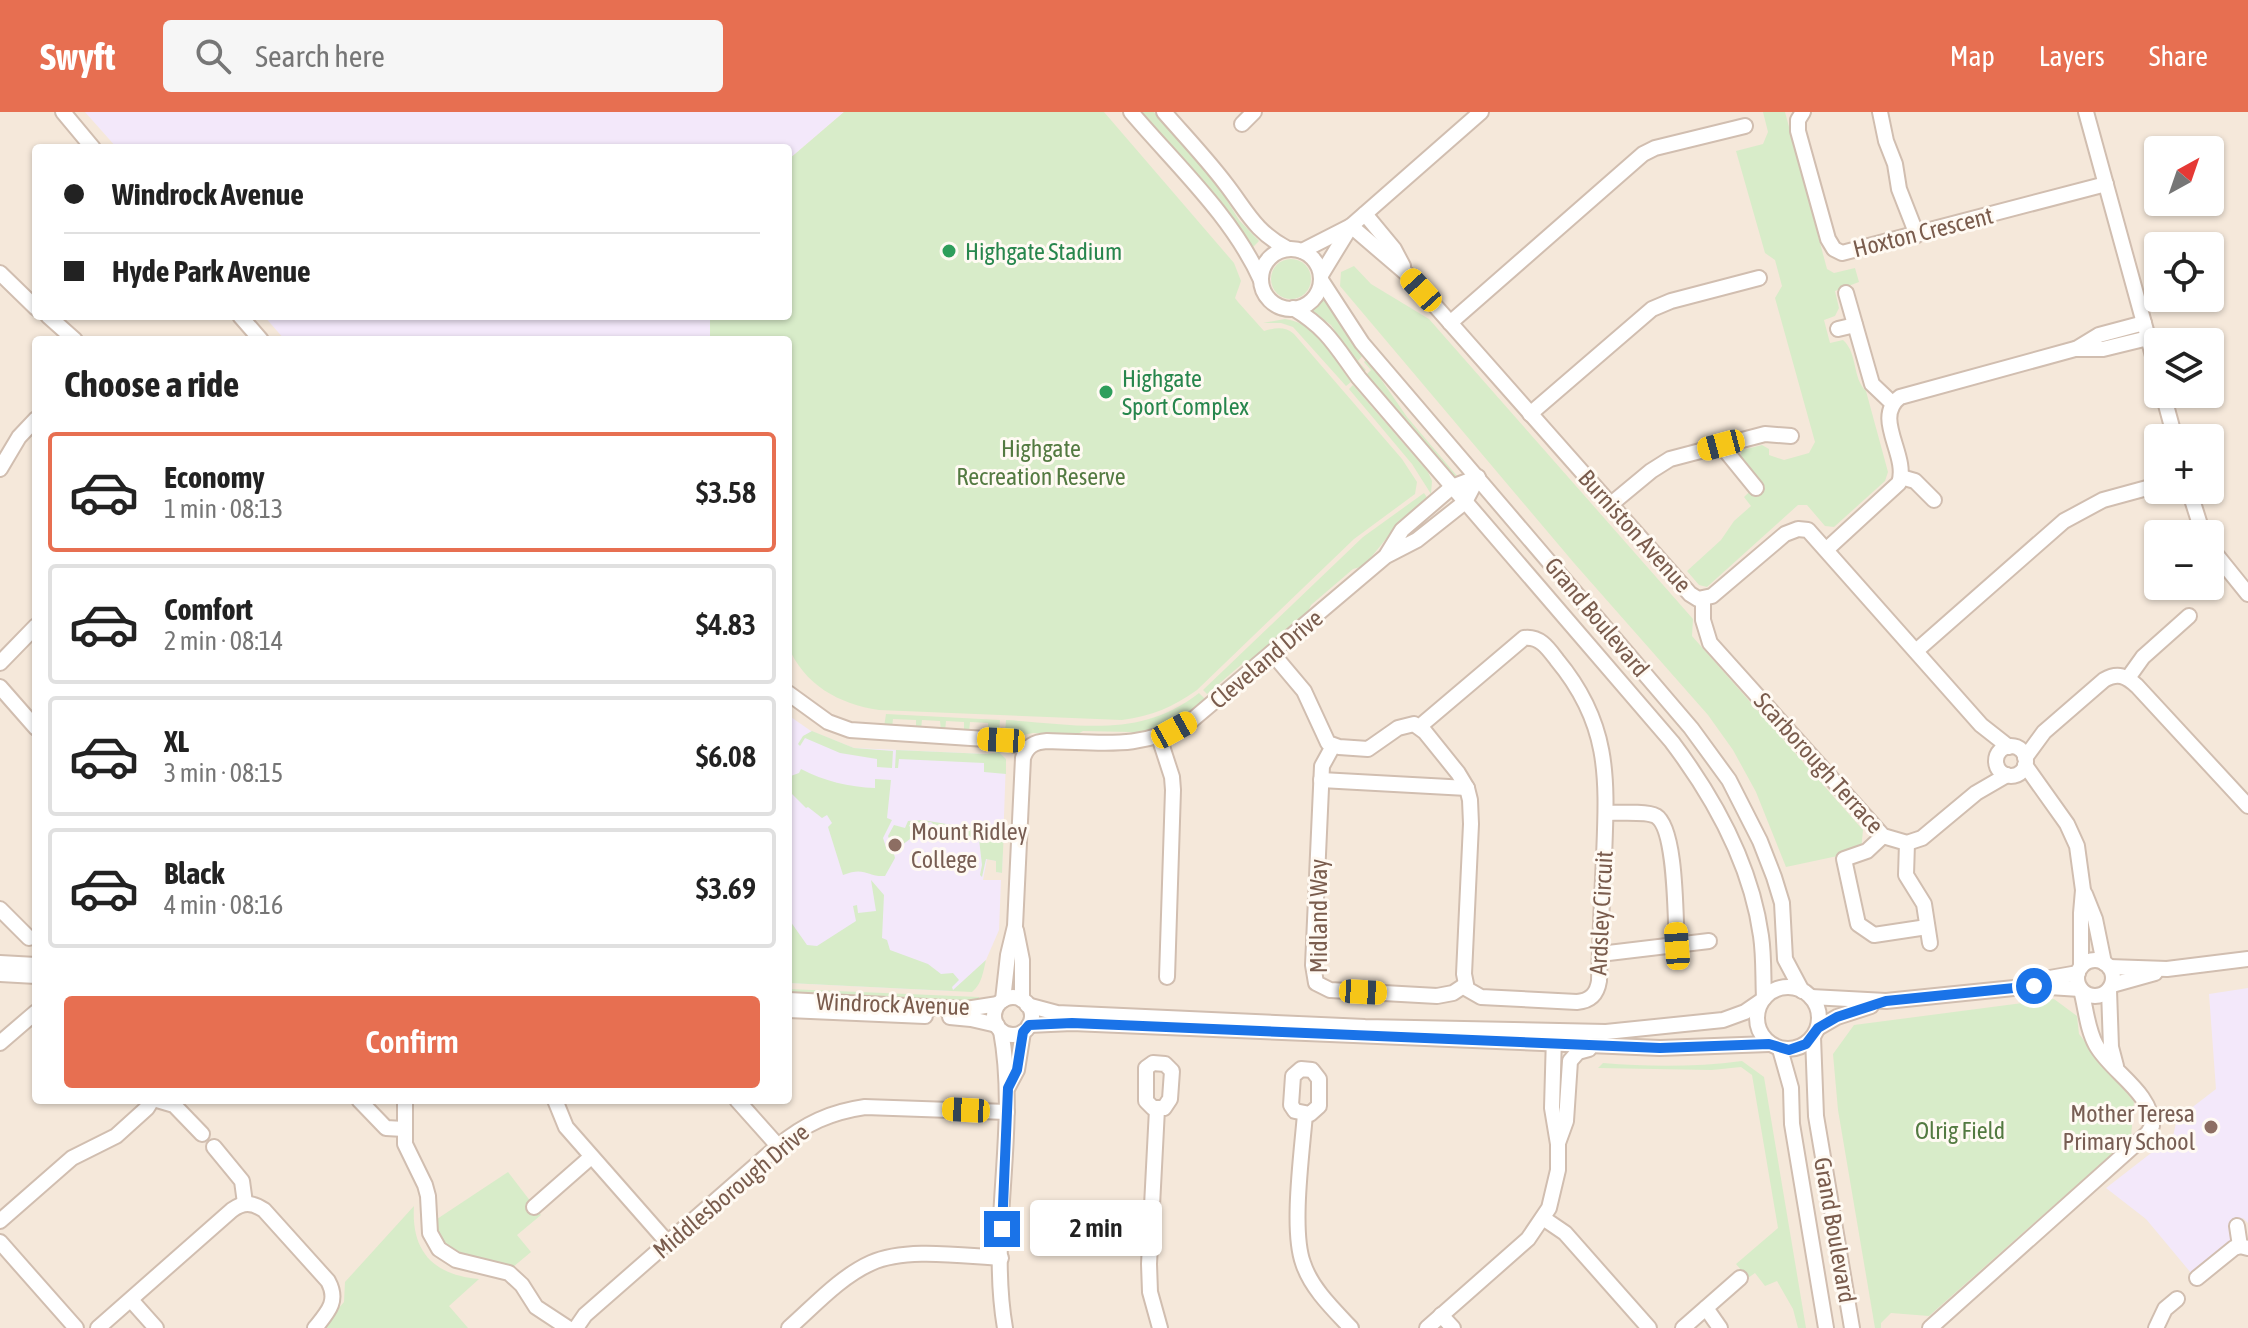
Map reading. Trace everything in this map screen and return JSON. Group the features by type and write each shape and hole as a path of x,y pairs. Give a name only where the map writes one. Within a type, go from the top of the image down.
{"street":[{"path":"60,112 89,144"},
{"path":"1131,112 1248,253 1266,295 1273,302 1293,308 1302,307 1315,296 1321,278 1351,226"},
{"path":"1164,112 1225,183 1253,225 1269,239 1315,260 1321,278"},
{"path":"1242,124 1254,112"},
{"path":"1261,280 1264,265 1270,257 1351,226 1481,112"},
{"name":"Hoxton Crescent","path":"1803,112 1798,120 1798,131 1828,239 1834,249 1851,252 2106,184"},
{"path":"1880,112 1902,200 1917,235"},
{"path":"2086,112 2145,328"},
{"path":"1450,323 1643,154 1655,148 1745,126"},
{"name":"Burniston Avenue","path":"1365,214 1394,249 1407,274"},
{"name":"Burniston Avenue","path":"1351,226 1407,274 1695,598 1703,599 1717,593 1792,530 1808,530 1827,549 2049,802 2073,834 2083,890 2080,970"},
{"path":"0,273 32,304"},
{"name":"Grand Boulevard","path":"1321,278 1362,343 1691,728 1729,780 1749,817 1774,877 1782,903 1785,959 1807,994"},
{"path":"1530,414 1652,309 1759,278"},
{"path":"1846,293 1872,384 1892,403"},
{"name":"Grand Boulevard","path":"1293,308 1316,322 1333,340 1359,378 1672,742 1713,802 1739,856 1757,913 1761,937 1762,1000"},
{"path":"52,320 70,336"},
{"path":"244,320 258,336"},
{"path":"1892,403 1909,394 2075,349 2099,335 2144,323"},
{"path":"1838,329 1855,325"},
{"path":"2075,349 2103,349 2144,339"},
{"path":"1827,549 1894,490 1901,477 1889,420 1892,403"},
{"path":"0,469 19,437 32,423"},
{"path":"1610,505 1662,463 1765,434 1791,436"},
{"path":"1721,445 1756,488"},
{"name":"Cleveland Drive","path":"1386,556 1402,530 1452,487 1478,477"},
{"name":"Cleveland Drive","path":"1027,749 1039,742 1118,744 1159,737 1202,713 1386,556 1417,540 1465,502 1478,477"},
{"path":"1901,477 1915,481 1934,500"},
{"path":"1916,651 2064,521 2103,500 2144,489"},
{"path":"2224,561 2245,583"},
{"name":"Scarborough Terrace","path":"1703,599 1703,620 1710,643 1883,836 1907,843 1922,838 2104,680 2117,675 2128,678"},
{"path":"2189,616 2143,657 2128,678 2248,806"},
{"path":"0,663 32,630"},
{"name":"Ardsley Circuit","path":"1333,746 1368,749 1405,725 1419,727 1516,642 1530,637 1539,639 1567,671 1591,714 1598,732 1606,777 1596,992 1583,1001 1481,997 1470,993 1465,985"},
{"path":"1272,653 1304,691 1324,739 1333,746"},
{"path":"0,687 32,723"},
{"path":"792,696 828,722 850,730 1001,740 1027,749 1023,758 1015,926 1001,1002 994,1016 999,1028 1008,1088 1000,1283 1005,1328"},
{"path":"1419,727 1447,758 1467,788 1471,811 1465,985"},
{"path":"1159,737 1173,790 1167,977"},
{"name":"Midland Way","path":"1333,746 1324,759 1321,780 1313,973 1316,983 1330,990 1437,996 1453,993 1465,985"},
{"path":"1321,780 1467,788"},
{"path":"1606,813 1652,815 1659,818 1664,827 1674,860 1677,946"},
{"path":"1883,836 1867,851 1844,859 1858,924 1874,935 1927,927"},
{"path":"1907,843 1906,875 1924,904 1930,943"},
{"name":"Burniston Avenue","path":"2083,890 2095,919 2107,965"},
{"path":"0,909 29,938"},
{"path":"1008,1088 1017,1070 1031,1015 1024,1002 1022,960 1015,926"},
{"path":"1600,954 1709,941"},
{"path":"999,1028 1012,1035 1026,1028 1072,1023 1554,1038 1723,1020 1745,1012 1782,987 1807,994 1886,1001 2034,986 2081,989 2098,996 2110,987 2167,969 2248,959"},
{"path":"2034,986 2044,979 2080,970 2095,960 2107,965 2167,969"},
{"path":"0,963 32,965"},
{"path":"2107,965 2113,979 2110,987 2111,1047 2116,1067"},
{"path":"1930,1328 2148,1133 2152,1126 2148,1108 2093,1040 2081,989 2080,970"},
{"path":"0,974 32,976"},
{"path":"1807,994 1819,1017 1815,1032"},
{"path":"1001,1002 1016,998 1057,1013 1554,1038 1605,1047 1798,1048 1837,1017 1886,1001"},
{"name":"Windrock Avenue","path":"792,1000 966,1009 1001,1002"},
{"path":"1762,1000 1756,1019 1763,1037 1775,1046"},
{"name":"Windrock Avenue","path":"792,1010 971,1019 999,1028"},
{"path":"0,1043 32,1015"},
{"name":"Grand Boulevard","path":"1815,1032 1816,1116 1852,1328"},
{"path":"1427,1328 1528,1239 1543,1218 1556,1186 1558,1144 1552,1108 1554,1038"},
{"name":"Grand Boulevard","path":"1775,1046 1791,1088 1792,1124 1826,1328"},
{"path":"1558,1144 1566,1121 1570,1061 1578,1052 1605,1047"},
{"path":"0,1221 72,1158 116,1136 151,1104"},
{"path":"170,1104 202,1134"},
{"path":"363,1104 386,1128 404,1129"},
{"path":"405,1104 404,1129 408,1153 425,1185 430,1233 439,1249 456,1260 509,1273 522,1285 536,1307 568,1328"},
{"path":"557,1104 566,1127 668,1243"},
{"path":"741,1104 778,1146"},
{"name":"Middlesborough Drive","path":"576,1328 585,1315 778,1146 810,1122 846,1110 889,1107 1007,1112"},
{"path":"1157,1109 1149,1264 1150,1292 1160,1328"},
{"path":"1305,1114 1298,1223 1300,1253 1303,1266 1316,1288 1351,1328"},
{"path":"214,1147 242,1181 245,1203"},
{"path":"534,1207 591,1157"},
{"path":"98,1328 232,1210 245,1203 253,1203 264,1210 328,1281 334,1294 332,1305 315,1328"},
{"path":"1543,1218 1565,1233 1649,1328"},
{"path":"2197,1278 2234,1248 2244,1247 2237,1226"},
{"path":"0,1242 76,1328"},
{"path":"789,1328 840,1283 874,1261 904,1255 1001,1258"},
{"path":"1683,1328 1740,1278"},
{"path":"2156,1328 2165,1309 2177,1299"},
{"path":"131,1300 156,1328"},
{"path":"1706,1308 1720,1328"},
{"path":"1441,1315 1453,1328"}],"shaded area":[{"path":"0,112 2248,112 2248,1328 0,1328"},
{"path":"85,112 844,112 792,157 792,144 113,144"},
{"path":"268,320 710,320 710,336 282,336"},
{"name":"Mount Ridley College","path":"792,718 811,731 854,748 999,752 1006,759 1002,873 996,872 996,861 987,859 983,880 1001,880 999,930 986,960 953,991 792,983"},
{"name":"Mother Teresa Primary School","path":"2248,988 2248,1223 2243,1218 2229,1242 2191,1273 2146,1219 2106,1188 2173,1136 2177,1119 2216,1089 2209,994"}],"green space":[{"name":"Highgate Recreation Reserve","path":"844,112 1104,112 1234,263 1241,281 1235,298 1238,302 1264,331 1283,329 1294,334 1402,459 1417,482 1415,494 1354,539 1197,690 1153,713 1122,720 879,710 850,703 824,690 803,672 792,654 792,336 710,336 710,320 792,320 792,157"},
{"path":"1140,112 1154,112 1218,186 1239,220 1259,241 1252,248"},
{"path":"1763,112 1785,112 1827,269 1834,273 1855,268 1859,282 1835,291 1839,308 1835,316 1824,320 1830,343 1843,340 1851,352 1866,391 1888,472 1885,481 1834,527 1825,526 1807,505 1798,505 1707,587 1699,585 1687,571 1721,540 1734,521 1751,506 1744,497 1761,481 1740,456 1742,450 1762,445 1769,449 1769,455 1784,460 1809,453 1815,442 1775,298 1782,286 1775,260 1765,253 1736,151 1763,144 1768,132"},
{"path":"1291,259 1305,265 1311,279 1305,293 1291,299 1277,293 1271,279 1277,265"},
{"path":"1354,266 1371,284 1429,319 1693,619 1692,636 1863,830 1861,851 1786,867 1756,792 1733,750 1708,715 1574,563 1340,286 1341,272"},
{"path":"1320,293 1363,355 1358,361 1366,370 1363,372 1331,325 1308,308"},
{"path":"1285,319 1307,327 1316,335 1351,382 1346,386 1293,327 1263,323"},
{"path":"1367,359 1407,417 1457,476 1456,479 1366,375 1371,370 1364,362"},
{"path":"1353,385 1428,472 1432,481 1431,494 1412,464 1349,389"},
{"path":"1424,493 1428,499 1394,529 1364,566 1353,569 1311,605 1307,614 1250,662 1242,664 1207,694 1203,690 1363,537"},
{"path":"1199,693 1209,703 1182,720 1148,733 1083,731 1076,735 1033,733 1019,736 1005,733 1006,720 1082,726 1130,723 1154,718"},
{"path":"886,714 1000,720 999,732 988,732 988,723 970,722 969,732 964,732 964,722 946,721 945,731 941,730 940,721 922,720 921,729 916,729 916,720 893,719 892,728 884,727"},
{"path":"812,731 854,748 893,751 892,768 877,767 877,759 840,753 805,738 800,746 798,744 803,736"},
{"path":"896,750 999,752 1006,759 1006,774 984,772 984,763 899,759 898,768 895,768"},
{"path":"801,769 828,780 875,788 875,779 891,780 887,818 892,820 883,838 887,850 893,850 895,858 885,876 861,872 843,875 828,827 832,823 827,815 822,818 792,794 792,776"},
{"path":"923,820 970,828 985,836 1004,830 1002,873 996,872 996,861 986,859 982,877 979,839 941,831 931,822 909,825 914,836 902,845 891,843 888,836 894,825 905,828 908,821"},
{"path":"871,880 884,895 882,938 887,940 890,950 928,964 941,974 953,973 959,980 952,987 953,990 986,960 975,989 972,992 792,983 792,924 807,945 817,946 856,921 853,906 857,905 858,913 876,911"},
{"path":"792,989 979,997 980,1004 792,996"},
{"name":"Olrig Field","path":"2054,999 2077,1016 2079,1034 2134,1102 2131,1137 1929,1316 1891,1313 1881,1323 1881,1328 1875,1328 1838,1110 1833,1054 1854,1025"},
{"path":"1742,1061 1764,1077 1806,1328 1798,1328 1793,1309 1777,1281 1765,1286 1755,1273 1748,1278 1736,1264 1778,1228 1752,1075 1741,1067 1712,1070 1598,1068 1603,1063 1673,1066"},
{"path":"508,1172 541,1215 517,1235 531,1252 513,1267 465,1255 446,1245 434,1221"},
{"path":"414,1206 417,1236 428,1258 449,1272 479,1279 449,1306 468,1328 322,1328 344,1302 345,1282"}],"place":[{"name":"Highgate Stadium","path":"949,251"},
{"name":"Highgate Sport Complex","path":"1106,392"},
{"name":"Mount Ridley College","path":"895,845"},
{"name":"Mother Teresa Primary School","path":"2211,1127"}],"route":[{"path":"1002,1229 1008,1088 1017,1070 1023,1032 1029,1025 1072,1023 1660,1048 1769,1044 1789,1050 1806,1044 1818,1028 1837,1017 1886,1001 2034,986"}]}
